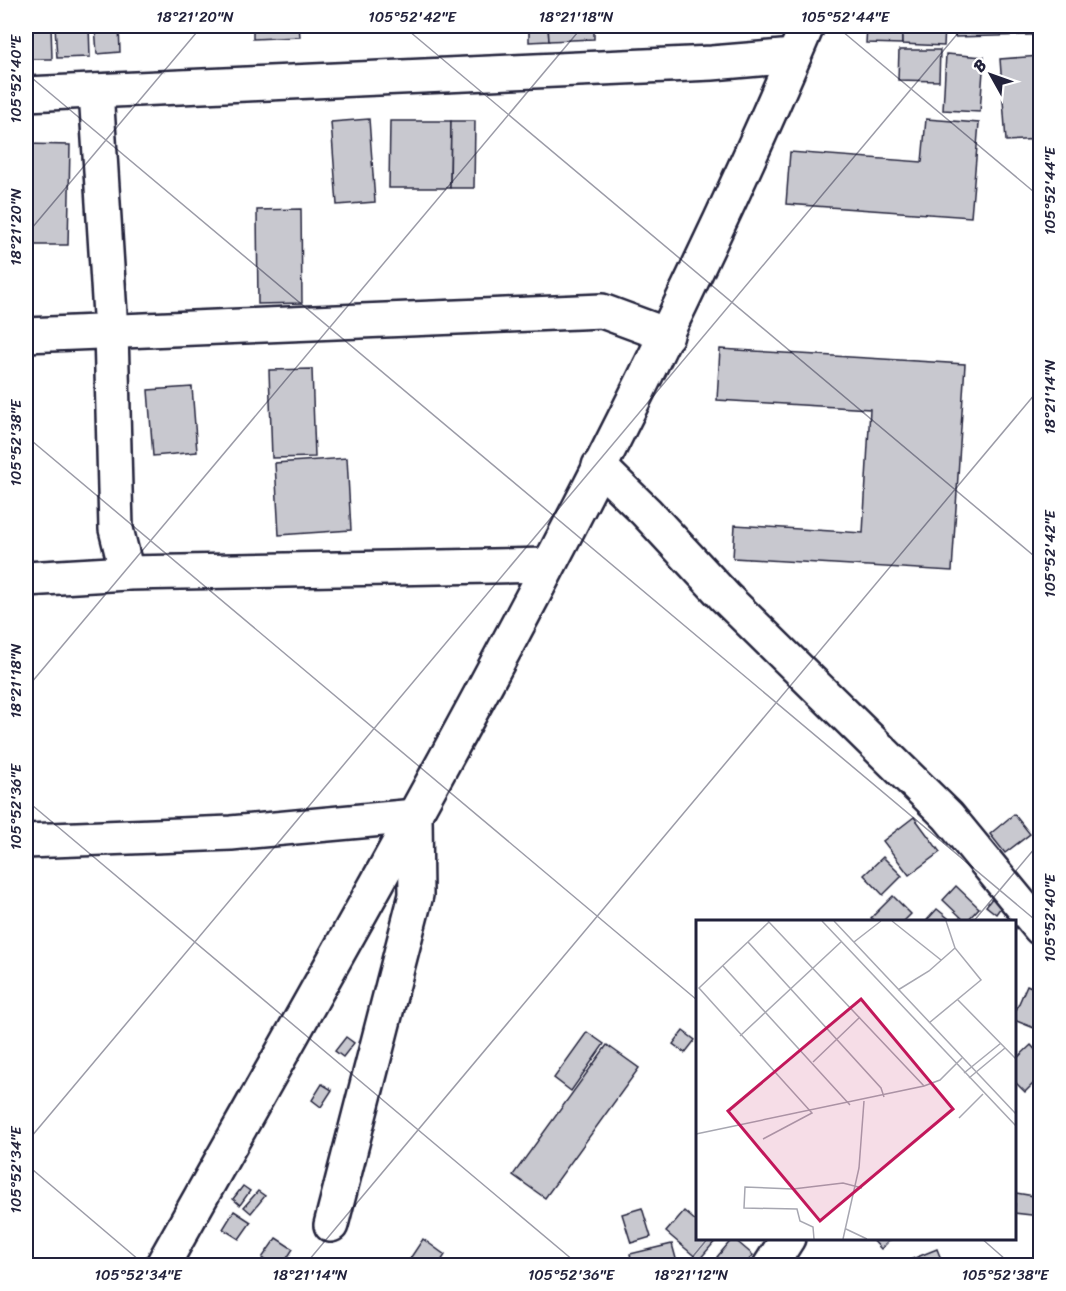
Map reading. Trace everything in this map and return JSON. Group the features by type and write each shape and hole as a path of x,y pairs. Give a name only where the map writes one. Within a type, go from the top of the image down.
{"street":[{"path":"162,1266 415,816 548,565 667,335 807,26"},
{"path":"26,94 700,64 794,56"},
{"path":"96,91 111,331 116,529 127,573"},
{"path":"26,335 602,311 667,335"},
{"path":"599,466 646,512 725,597 948,816 1030,918"},
{"path":"26,579 127,573 548,565"},
{"path":"26,842 231,833 415,816"},
{"path":"331,1225 416,895 415,816"},
{"path":"770,1266 787,1240"}],"building":[{"path":"26,26 51,26 52,59 26,59"},
{"path":"55,26 89,26 90,57 57,58"},
{"path":"95,26 119,26 120,52 97,54"},
{"path":"253,26 299,26 300,37 253,39"},
{"path":"384,26 411,26 411,29 384,31"},
{"path":"529,26 548,26 549,41 529,42"},
{"path":"548,26 594,26 594,39 549,41"},
{"path":"867,26 902,26 902,44 866,43"},
{"path":"902,26 945,26 944,46 902,44"},
{"path":"955,26 1032,26 1032,35 955,37"},
{"path":"899,50 940,50 939,81 898,80"},
{"path":"946,54 984,57 980,112 943,110"},
{"path":"1040,56 1040,139 1006,141 1000,59"},
{"path":"369,119 375,202 337,205 331,122"},
{"path":"926,119 979,123 971,217 786,204 790,152 922,162"},
{"path":"390,121 451,121 450,188 389,188"},
{"path":"451,121 475,121 474,188 450,188"},
{"path":"26,144 70,145 68,245 26,245"},
{"path":"301,209 302,303 258,304 257,210"},
{"path":"720,349 965,364 952,571 733,558 735,525 863,533 870,409 717,400"},
{"path":"312,369 315,457 272,458 269,370"},
{"path":"192,387 197,452 153,456 148,390"},
{"path":"347,458 351,530 279,535 275,463"},
{"path":"1014,814 1030,834 1005,853 990,834"},
{"path":"914,817 940,852 909,875 883,841"},
{"path":"883,857 902,876 883,895 864,875"},
{"path":"956,886 979,908 968,920 964,920 943,900"},
{"path":"996,893 1006,900 996,914 986,906"},
{"path":"893,896 911,914 905,920 874,920 871,918"},
{"path":"937,909 951,920 927,920"},
{"path":"1027,985 1040,991 1040,1012 1034,1028 1015,1020 1015,1013"},
{"path":"683,1031 695,1040 685,1053 673,1044"},
{"path":"587,1032 604,1044 571,1091 554,1078"},
{"path":"346,1037 354,1043 343,1057 335,1051"},
{"path":"607,1045 639,1068 545,1198 513,1175"},
{"path":"1031,1045 1040,1055 1040,1077 1025,1092 1015,1082 1015,1060"},
{"path":"322,1084 332,1090 321,1107 312,1100"},
{"path":"243,1186 250,1191 240,1205 233,1199"},
{"path":"258,1191 265,1196 251,1213 244,1207"},
{"path":"1016,1193 1040,1197 1040,1216 1015,1213"},
{"path":"642,1208 651,1237 631,1243 622,1214"},
{"path":"234,1211 251,1222 239,1239 223,1229"},
{"path":"684,1211 696,1221 696,1240 716,1240 699,1260 666,1232"},
{"path":"276,1238 293,1249 282,1266 272,1266 262,1258"},
{"path":"423,1239 445,1255 438,1266 405,1266"},
{"path":"731,1240 735,1240 753,1255 744,1266 726,1266 717,1257"},
{"path":"873,1240 890,1240 881,1249"},
{"path":"672,1244 678,1266 633,1266 630,1254"},
{"path":"937,1249 943,1264 895,1266"}]}
